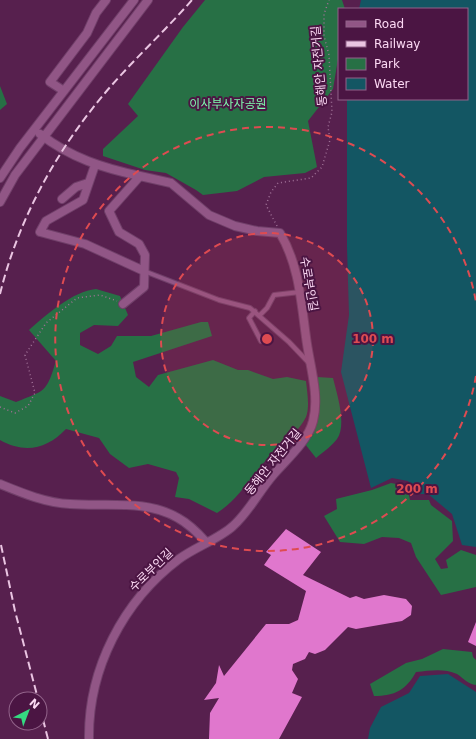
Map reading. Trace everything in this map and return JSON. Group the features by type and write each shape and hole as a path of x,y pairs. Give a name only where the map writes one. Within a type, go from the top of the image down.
{"street":[{"path":"64,91 50,82 87,34 96,14 106,0"},
{"path":"0,178 34,130 134,0"},
{"path":"0,202 15,175 148,0"},
{"path":"34,130 61,149 95,165 171,183 209,215 235,226 257,231 280,232"},
{"path":"95,165 82,200 46,221 40,232 85,244 144,271"},
{"path":"123,304 144,288 145,255 139,244 120,232 109,210 140,176"},
{"path":"62,199 76,187 88,183"},
{"name":"수로부인길","path":"89,739 94,689 104,657 120,623 151,583 180,558 226,532 238,521 310,430 314,412 314,389 309,363 300,292 292,255 280,232"},
{"path":"0,484 55,502 85,505 136,506 162,511 180,518 206,542"}],"lane":[{"path":"144,271 219,300 242,305 255,311 309,363"},
{"path":"259,316 267,308 274,295 300,292"},
{"path":"255,311 249,318 261,341"}],"path":[{"name":"동해안 자전거길","path":"280,232 266,205 271,192 278,183 311,178 322,167 330,140 328,127 332,112 329,55 324,36 324,14 329,0"},
{"path":"0,407 15,413 28,406 36,393 25,355 46,323 77,298 100,295 123,304"}],"green space":[{"name":"이사부사자공원","path":"205,0 342,0 345,8 338,8 338,59 333,89 308,121 317,167 305,173 264,177 237,191 203,195 166,173 145,170 103,156 103,149 138,116 128,104 183,27"},
{"path":"0,86 7,104 0,110"},
{"path":"96,289 120,296 128,315 118,326 94,325 80,333 80,345 98,354 111,346 117,336 151,336 201,322 208,322 212,336 133,362 136,377 149,387 158,375 213,360 238,370 248,370 273,379 287,377 306,381 308,409 303,423 262,464 232,501 217,513 189,499 175,497 179,478 176,472 148,464 129,468 110,454 99,438 66,429 51,441 35,447 18,447 0,440 0,396 16,402 34,395 44,389 50,379 56,361 29,330 69,299 78,294"},
{"path":"317,377 333,378 339,401 341,426 337,439 330,447 316,458 305,444 311,435 317,419 319,396"},
{"path":"391,483 407,486 410,500 429,500 431,505 452,521 453,541 435,559 441,569 448,568 446,560 461,550 476,555 476,587 441,595 416,557 411,543 399,538 382,537 364,544 340,542 324,516 337,509 336,499 372,490"},
{"path":"443,649 472,652 473,657 476,660 476,685 452,672 436,670 416,672 404,688 399,691 388,695 374,696 370,684 406,663 422,659"}],"water":[{"path":"361,0 476,0 476,547 462,545 452,514 428,494 416,494 408,481 392,478 371,488 341,372 349,315 347,247 347,100 468,100 468,8 359,8"},
{"path":"448,674 476,692 476,739 368,739 370,728 381,707 409,693 420,676"}],"building":[{"path":"286,529 321,552 303,575 350,598 356,596 364,599 384,595 406,599 412,606 411,615 402,621 356,629 348,627 325,650 315,654 309,652 305,659 293,664 292,670 298,679 292,693 302,697 279,739 209,739 210,713 219,698 204,700 216,683 219,665 224,676 266,624 289,624 298,620 306,591 264,565 271,555 266,552"},
{"path":"476,622 476,646 468,642"}],"railway":[{"path":"0,294 8,266 28,213 70,138 115,81 192,0"},
{"path":"1,545 15,611 36,691"},
{"path":"46,731 48,739"}]}
